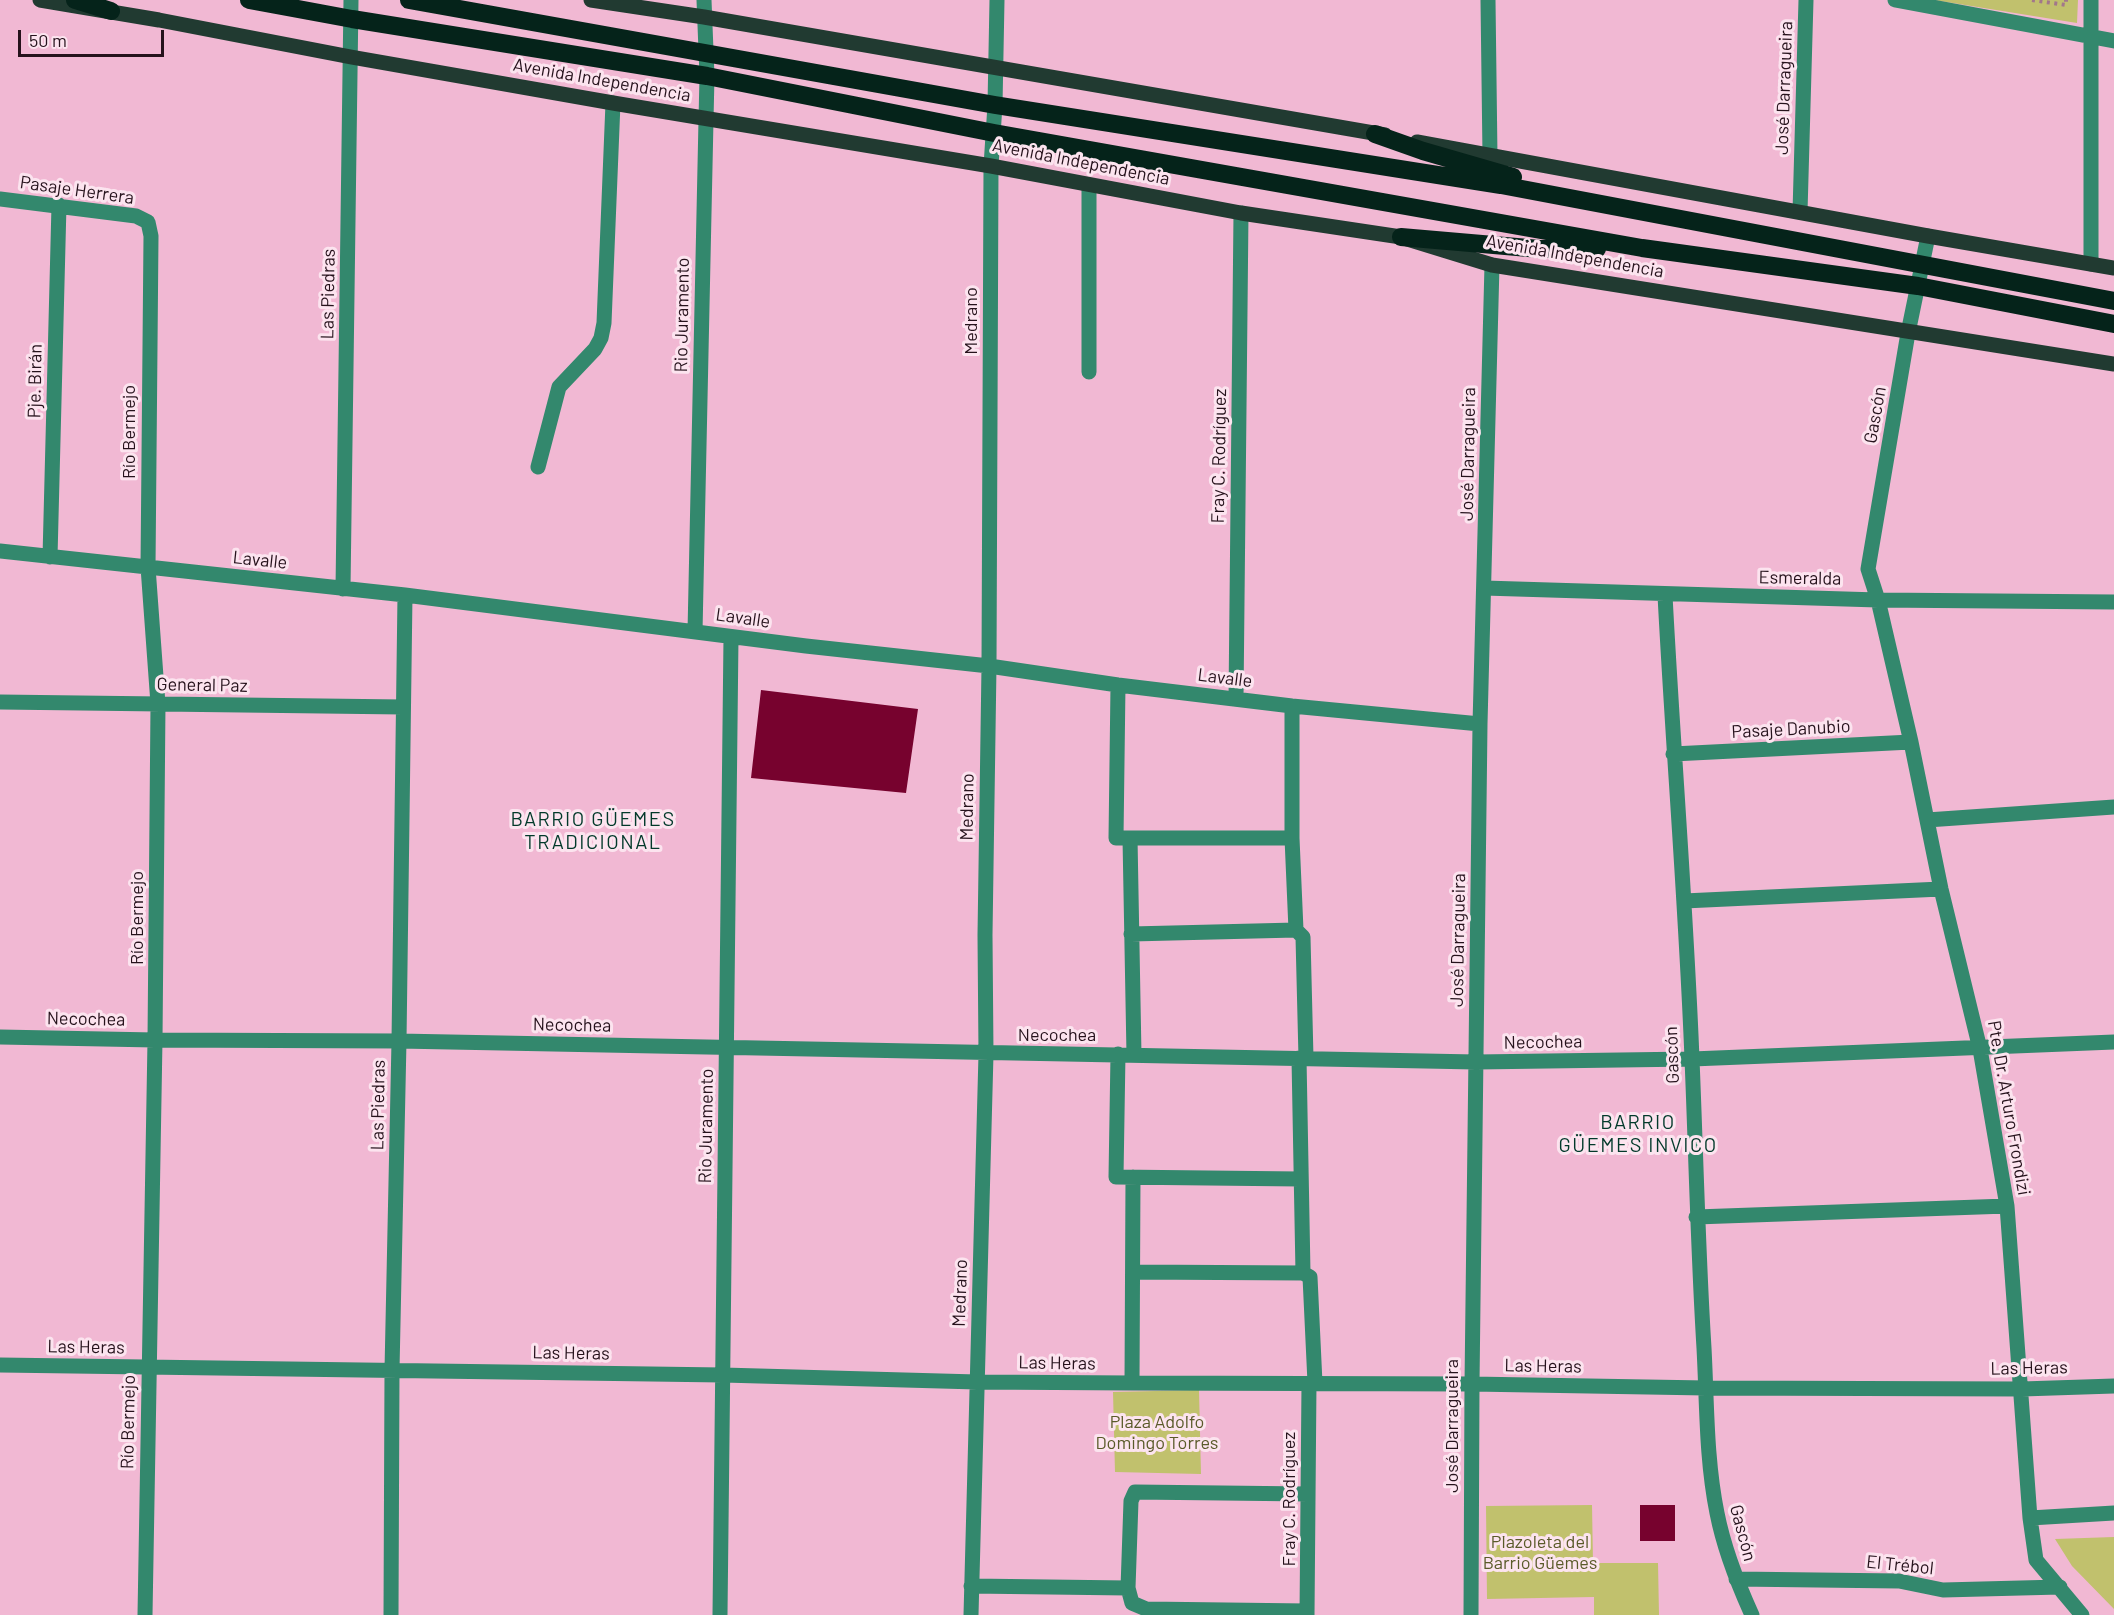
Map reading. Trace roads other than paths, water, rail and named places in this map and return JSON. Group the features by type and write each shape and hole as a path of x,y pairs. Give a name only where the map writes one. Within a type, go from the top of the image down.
{"highway":[{"path":"75,0 111,11"},
{"name":"Avenida Independencia","path":"249,0 352,19 707,76 994,133 1642,248 1918,286 2114,324"},
{"path":"409,0 995,105 1501,185 2114,301"},
{"path":"1375,134 1423,151 1616,207"},
{"path":"1401,237 1540,249 1642,248"}],"main road":[{"name":"Avenida Independencia","path":"40,0 706,120 991,166 1241,213 1401,237 1492,265 2114,364"},
{"path":"591,0 704,17 1375,134 2114,268"}],"street":[{"name":"Las Piedras","path":"343,589 351,0"},
{"name":"Rio Juramento","path":"695,632 707,76 704,0"},
{"name":"Medrano","path":"971,1615 986,1054 991,166 994,133 997,0"},
{"path":"1488,0 1490,156"},
{"name":"José Darragueira","path":"1800,212 1806,0"},
{"path":"1895,0 2114,41"},
{"path":"2091,0 2091,264"},
{"path":"538,467 559,387 595,349 601,338 604,323 613,103"},
{"path":"1089,185 1089,372"},
{"name":"Pasaje Herrera","path":"0,199 136,216 148,222"},
{"name":"Pje. Birán","path":"50,557 58,205"},
{"name":"Fray C. Rodríguez","path":"1236,699 1241,213"},
{"name":"Río Bermejo","path":"145,1615 158,704 148,567 151,236 148,222"},
{"name":"Gascón","path":"1878,600 1868,569 1908,333 1928,236"},
{"name":"José Darragueira","path":"1472,1615 1472,1384 1480,724 1492,265"},
{"name":"Lavalle","path":"0,551 405,596 731,637 989,666 1118,685 1292,706 1480,724"},
{"name":"Esmeralda","path":"1484,588 1878,600 2114,602"},
{"name":"Gascón","path":"1665,595 1673,754 1684,900 1692,1059 1696,1217 1712,1488 1725,1547 1752,1615"},
{"name":"Las Piedras","path":"391,1615 392,1370 405,596"},
{"name":"Pte. Dr. Arturo Frondizi","path":"1878,600 1911,742 1941,889 1980,1049 2007,1206 2030,1518 2036,1560 2082,1615"},
{"name":"Rio Juramento","path":"720,1615 731,637"},
{"path":"1118,685 1116,838 1292,838"},
{"name":"General Paz","path":"0,702 403,707"},
{"path":"1134,1272 1303,1273 1300,1179 1303,937 1296,930 1292,838 1292,706"},
{"name":"Pasaje Danubio","path":"1673,754 1911,742"},
{"path":"1927,820 2114,807"},
{"path":"1130,838 1131,934 1126,1054 1116,1178 1300,1179"},
{"path":"1684,900 1941,889"},
{"path":"1131,934 1296,930"},
{"name":"Necochea","path":"0,1037 399,1041 1476,1062 1692,1059 2114,1042"},
{"path":"1132,1383 1133,1177"},
{"path":"1696,1217 2007,1206"},
{"name":"Fray C. Rodríguez","path":"1303,1273 1310,1277 1312,1383 1307,1613"},
{"name":"Las Heras","path":"0,1365 723,1375 977,1382 1472,1384 1706,1388 2022,1389 2114,1386"},
{"path":"1307,1613 1146,1609 1132,1603 1128,1588 1131,1501 1135,1492 1308,1494"},
{"path":"2030,1518 2114,1513"},
{"name":"El Trébol","path":"1736,1579 1899,1581 1943,1590 2060,1587"},
{"path":"971,1586 1128,1588"}],"district":[{"name":"BARRIO GÜEMES TRADICIONAL","path":"593,830"},
{"name":"BARRIO GÜEMES INVICO","path":"1638,1134"}],"park label":[{"name":"Plaza Adolfo Domingo Torres","path":"1157,1432"},
{"name":"Plazoleta del Barrio Güemes","path":"1540,1552"}]}
